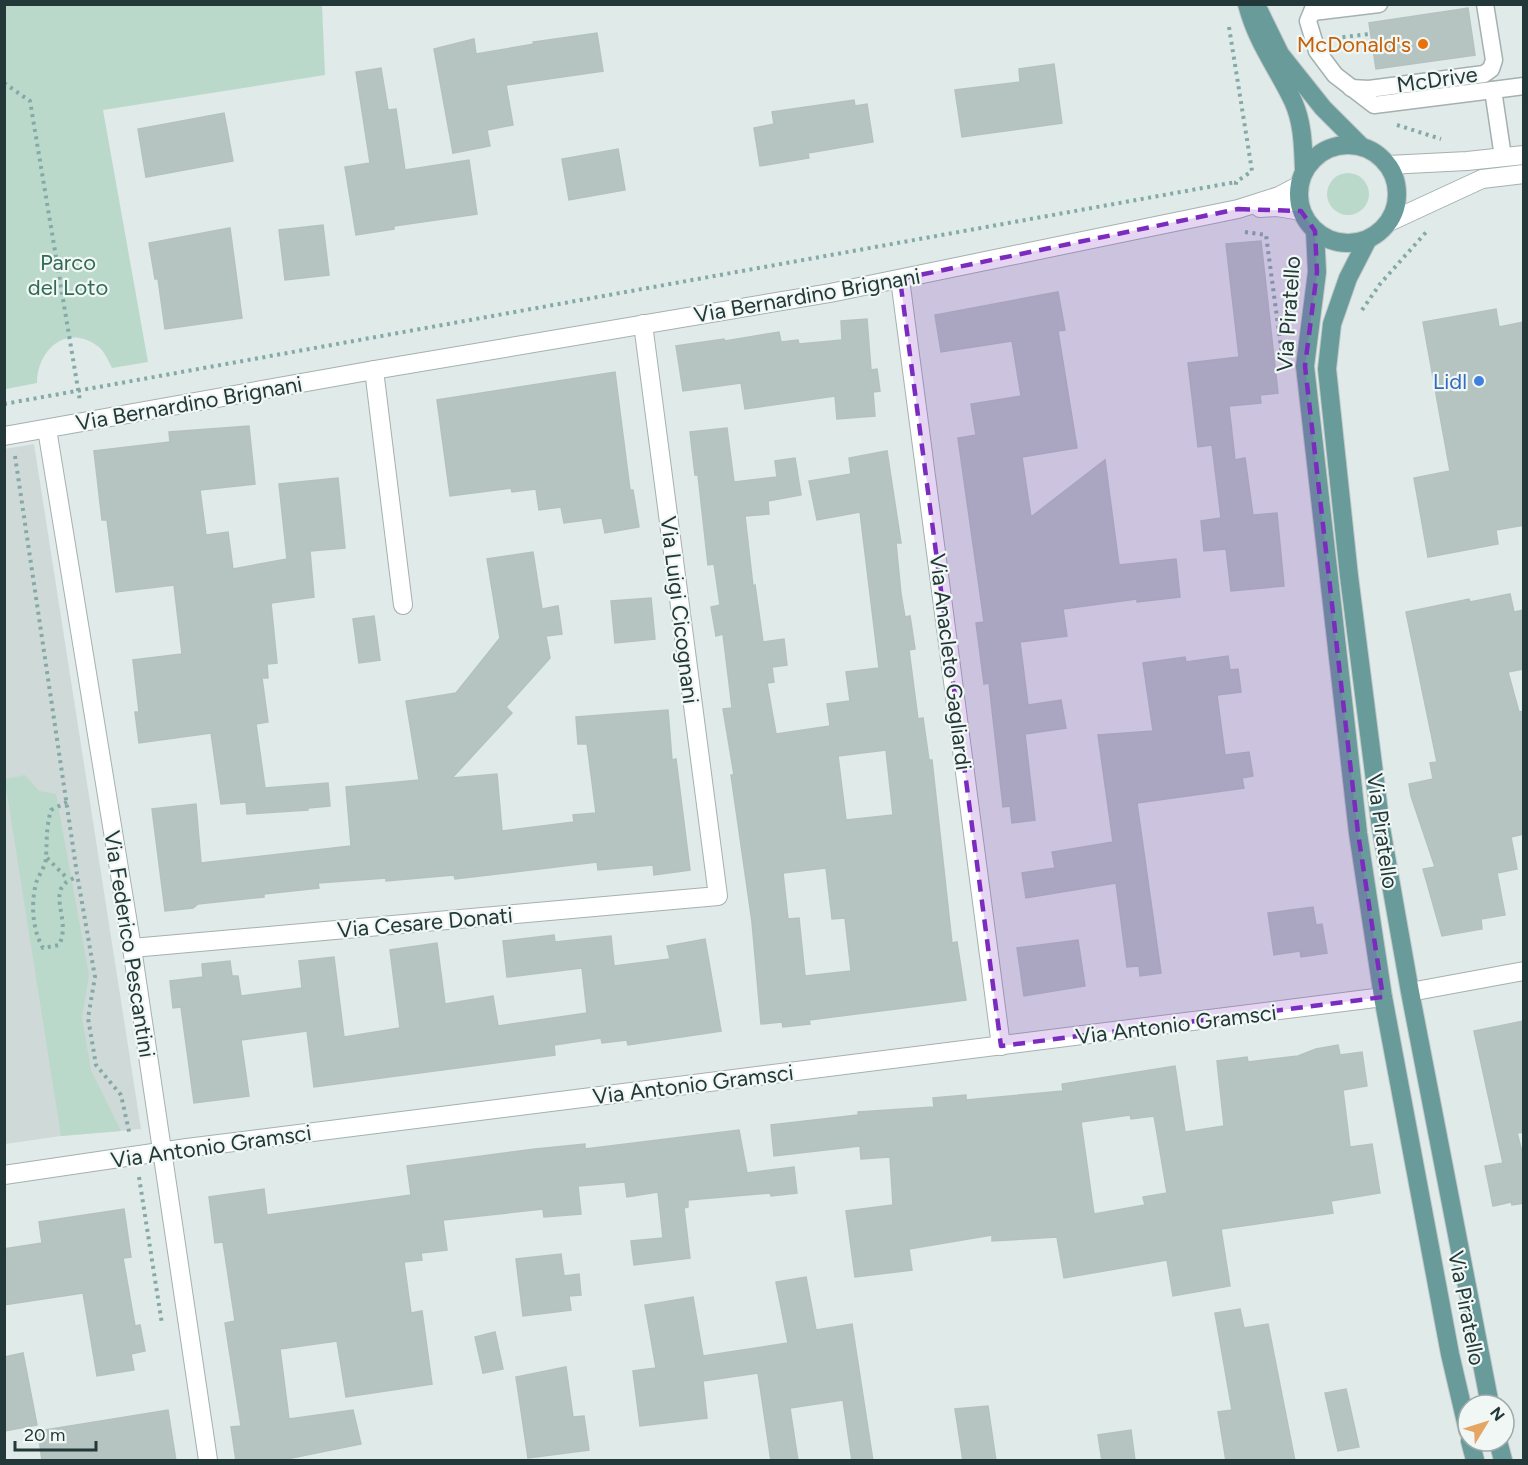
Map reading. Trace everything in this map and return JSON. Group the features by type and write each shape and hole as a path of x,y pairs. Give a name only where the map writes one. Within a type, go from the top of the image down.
{"main road":[{"name":"Via Piratello","path":"1247,4 1258,39 1294,103 1303,132 1301,211 1307,222 1327,239 1340,243 1354,243 1368,239 1380,232 1389,222"},
{"path":"1255,4 1280,54 1323,108 1360,146 1380,156 1388,165 1395,178 1398,193 1389,222"},
{"path":"1301,178 1314,157 1328,148 1343,144 1360,146"},
{"name":"Via Piratello","path":"1315,231 1317,272 1305,366 1358,833 1383,997 1459,1393"},
{"name":"Via Piratello","path":"1368,239 1348,278 1332,324 1327,369 1349,576 1381,828 1410,992 1488,1393"}],"street":[{"path":"1388,165 1467,161 1524,155"},
{"path":"1389,222 1482,179 1524,174"},
{"name":"Via Bernardino Brignani","path":"4,436 374,370 830,294 1238,209 1279,196 1301,178"},
{"name":"Via Bernardino Brignani","path":"1238,209 1277,207 1301,211"},
{"name":"Via Anacleto Gagliardi","path":"900,279 1001,1046"},
{"name":"Via Luigi Cicognani","path":"643,324 718,896"},
{"path":"374,370 403,605"},
{"name":"Via Federico Pescantini","path":"47,429 132,948 208,1461"},
{"name":"Via Cesare Donati","path":"132,948 718,896"},
{"path":"1410,992 1524,971"},
{"name":"Via Antonio Gramsci","path":"4,1175 163,1152 1383,997"}],"lane":[{"path":"1379,4 1314,8 1308,21 1317,51 1335,75 1374,105 1524,86"},
{"name":"McDrive","path":"1351,88 1369,89 1484,74 1491,69 1494,60 1485,4"},
{"path":"1493,90 1503,157"}],"path":[{"path":"1332,38 1370,34"},
{"path":"4,83 30,101 84,422"},
{"path":"4,404 1236,182"},
{"path":"1361,312 1380,284 1436,222"},
{"path":"15,455 95,977 88,1018 96,1065 121,1095 130,1136"},
{"path":"67,802 51,810 46,829 46,858 37,882 33,907 38,940 43,948 59,945 64,936 58,894 61,885 68,879 78,877"},
{"path":"46,858 68,879"},
{"path":"135,1157 164,1332"}],"highlighted area":[{"path":"1238,209 1301,211 1315,231 1317,272 1305,366 1358,833 1383,997 1001,1046 900,279"}],"shaded area":[{"path":"34,444 141,1129 61,1136 5,1144 4,449"}],"green space":[{"name":"Parco del Loto","path":"4,5 322,5 325,75 103,110 148,362 112,368 104,352 96,345 85,339 64,339 47,351 38,371 37,383 6,389"},
{"path":"1348,173 1356,174 1363,179 1368,186 1368,202 1363,209 1356,214 1348,215 1340,214 1333,209 1328,202 1327,194 1328,186 1333,179 1340,174"},
{"path":"25,775 39,791 56,794 89,975 82,1018 91,1070 121,1131 61,1136 5,781 5,779"}],"building":[{"name":"McDonald's","path":"1468,8 1475,55 1376,69 1369,23"},
{"path":"597,33 603,71 506,85 513,125 487,130 490,146 453,153 434,49 474,39 476,54 534,44 533,42"},
{"path":"1054,64 1062,123 962,137 955,90 1020,82 1019,69"},
{"path":"381,68 388,110 396,109 405,170 469,160 477,214 394,226 394,229 356,235 345,167 370,163 356,72"},
{"path":"854,100 855,106 867,104 873,142 808,153 809,158 760,166 754,128 774,124 772,112"},
{"path":"224,113 233,161 146,177 138,129"},
{"path":"618,149 625,190 569,200 562,159"},
{"path":"323,225 329,275 285,280 279,230"},
{"path":"230,228 242,318 165,329 158,279 155,279 149,243"},
{"path":"1261,241 1278,393 1260,395 1261,403 1229,406 1235,460 1245,458 1253,515 1277,513 1284,586 1231,591 1226,549 1204,551 1201,521 1221,518 1212,445 1198,447 1188,363 1239,357 1226,244"},
{"path":"1058,292 1065,330 1058,331 1077,448 1022,457 1031,517 1105,460 1119,565 1176,559 1180,597 1137,602 1137,599 1063,609 1067,636 1020,642 1028,705 1061,700 1066,728 1025,734 1035,820 1012,823 1010,806 1003,807 989,683 984,684 976,623 984,622 958,438 976,435 971,404 1021,396 1012,341 941,352 935,315"},
{"path":"1496,309 1499,327 1524,322 1524,525 1496,530 1498,544 1428,557 1414,478 1450,471 1423,322"},
{"path":"867,319 871,370 877,369 880,391 873,392 875,416 837,419 835,396 745,409 741,383 683,391 676,346 779,332 781,342 798,340 799,344 842,340 841,321"},
{"path":"615,372 630,490 633,490 639,527 605,533 602,518 564,523 561,507 539,510 536,489 512,492 511,488 450,496 437,400"},
{"path":"249,426 255,484 200,490 206,535 228,532 233,569 287,559 279,484 338,478 345,548 310,551 314,597 271,603 277,663 267,664 268,678 262,678 268,722 256,724 265,788 328,783 330,806 308,808 308,810 247,814 246,802 221,804 211,733 139,743 135,712 139,712 133,660 182,654 174,585 116,592 107,520 102,520 94,451 170,442 169,432"},
{"path":"727,428 734,482 777,477 775,461 795,458 801,495 768,501 769,514 745,516 753,586 755,585 763,642 784,639 787,665 772,667 774,682 767,683 776,734 830,726 827,704 850,701 846,672 879,668 860,512 817,520 809,481 851,474 849,458 887,451 901,543 896,543 901,594 905,617 910,616 915,649 909,650 918,719 923,718 929,760 932,760 952,943 957,942 966,1000 809,1020 810,1024 783,1027 782,1022 761,1024 752,922 731,775 734,775 723,709 732,708 723,634 716,636 711,607 720,605 714,564 708,565 698,475 695,475 690,432","holes":["886,750 893,815 846,820 838,756","826,868 832,919 845,918 851,971 805,976 799,918 788,919 783,873"]},
{"path":"533,552 542,609 558,606 562,634 546,636 550,658 506,707 512,713 452,778 497,774 502,831 574,822 573,815 596,813 587,744 578,744 576,717 668,710 672,760 676,759 690,870 654,875 653,865 598,870 597,862 455,879 454,875 386,881 386,878 318,883 319,888 264,894 264,897 198,904 193,908 165,911 152,809 196,804 201,863 351,846 346,787 419,780 406,701 456,693 500,638 487,559"},
{"path":"1510,594 1514,612 1524,610 1524,669 1508,672 1519,712 1524,711 1524,834 1511,837 1517,869 1497,873 1505,915 1481,919 1482,929 1442,936 1423,869 1435,867 1409,784 1433,779 1430,763 1437,762 1406,612 1469,599 1470,602"},
{"path":"651,598 655,639 615,643 611,601"},
{"path":"374,616 380,660 359,663 353,619"},
{"path":"1228,656 1230,670 1238,669 1241,692 1217,695 1225,755 1249,752 1253,776 1242,778 1244,788 1137,803 1161,973 1140,976 1139,966 1127,967 1116,883 1026,898 1022,873 1055,868 1052,852 1113,842 1098,735 1153,731 1143,663 1185,657 1186,662"},
{"path":"1313,907 1316,925 1322,924 1327,953 1301,957 1300,951 1274,955 1268,913"},
{"path":"554,935 555,942 611,936 614,966 670,959 667,946 705,939 721,1031 628,1045 627,1040 602,1043 601,1038 554,1045 555,1055 314,1087 307,1031 241,1040 249,1096 194,1103 181,1007 173,1008 170,981 203,977 202,964 230,961 232,976 238,976 241,996 302,988 299,961 334,957 344,1037 400,1028 390,950 437,943 445,1004 493,996 498,1026 587,1013 582,968 507,977 503,941"},
{"path":"1078,940 1085,986 1024,996 1017,948"},
{"path":"1524,1021 1524,1132 1517,1133 1524,1159 1524,1203 1512,1205 1511,1202 1493,1206 1485,1166 1503,1163 1474,1031"},
{"path":"1338,1045 1340,1055 1362,1052 1367,1086 1343,1090 1350,1147 1372,1144 1380,1193 1331,1201 1333,1213 1221,1229 1230,1286 1173,1296 1167,1260 1064,1278 1057,1237 992,1241 992,1235 909,1249 912,1270 855,1277 846,1211 893,1205 890,1157 861,1159 860,1146 774,1156 771,1125 858,1115 858,1112 934,1107 933,1098 966,1095 966,1100 1063,1091 1062,1084 1175,1066 1185,1132 1224,1126 1217,1061 1247,1057 1248,1062 1298,1056 1316,1049","holes":["1130,1115 1131,1119 1154,1116 1167,1193 1143,1197 1145,1205 1094,1214 1081,1122"]},
{"path":"739,1130 747,1173 794,1167 797,1193 688,1200 688,1207 684,1208 690,1258 634,1265 631,1241 663,1238 658,1192 627,1197 625,1182 578,1186 581,1214 544,1217 543,1209 443,1220 447,1250 421,1253 422,1260 404,1262 411,1313 422,1311 432,1384 346,1397 337,1341 280,1349 289,1419 353,1410 361,1444 277,1461 236,1461 231,1427 241,1426 225,1323 235,1321 223,1242 215,1243 209,1197 264,1189 267,1215 411,1195 407,1166 535,1149 585,1144 585,1149"},
{"path":"124,1209 131,1257 123,1258 135,1326 140,1325 145,1351 131,1354 134,1370 97,1376 83,1293 4,1305 4,1249 42,1243 39,1222"},
{"path":"561,1254 564,1276 579,1274 581,1295 569,1296 571,1310 523,1316 516,1259"},
{"path":"806,1277 816,1330 852,1324 873,1461 852,1461 843,1400 790,1408 798,1461 771,1461 758,1373 703,1381 707,1418 640,1426 633,1371 656,1368 645,1305 693,1297 703,1356 788,1343 776,1282"},
{"path":"1240,1309 1244,1328 1268,1324 1295,1461 1226,1461 1218,1412 1232,1410 1215,1313"},
{"path":"495,1332 503,1369 483,1373 475,1337"},
{"path":"23,1353 37,1425 4,1431 4,1357"},
{"path":"566,1367 573,1417 584,1416 589,1450 528,1458 516,1377"},
{"path":"1346,1389 1359,1447 1338,1451 1325,1393"},
{"path":"988,1406 996,1461 963,1461 955,1409"},
{"path":"168,1410 176,1461 42,1461 38,1431"},
{"path":"1131,1430 1135,1461 1102,1461 1098,1435"}],"place":[{"name":"McDonald's","path":"1423,44"},
{"name":"Lidl","path":"1479,381"}]}
